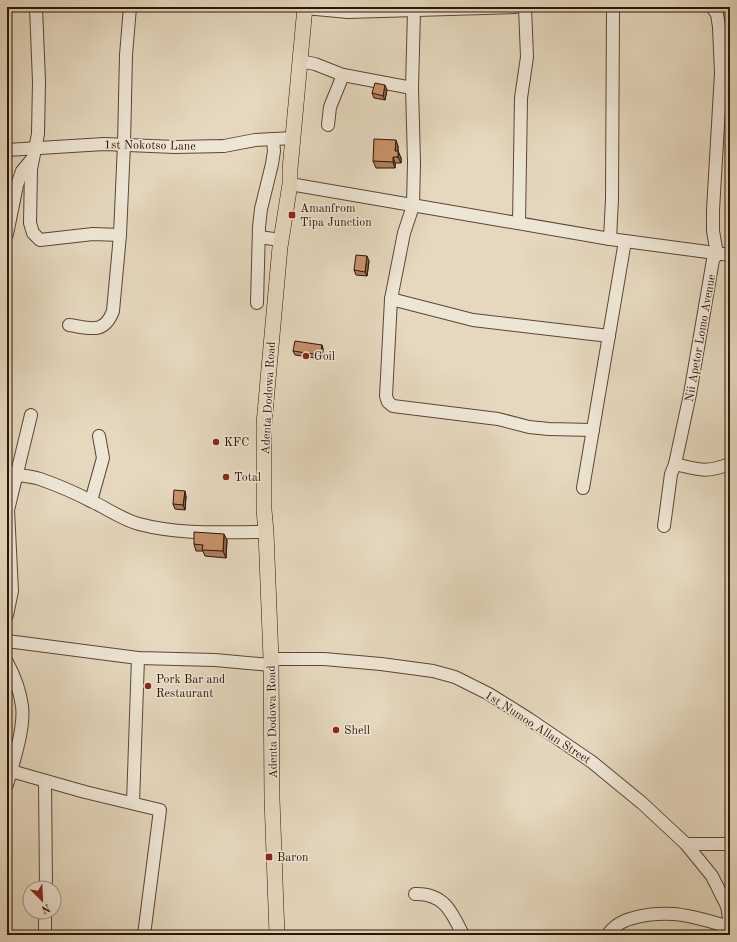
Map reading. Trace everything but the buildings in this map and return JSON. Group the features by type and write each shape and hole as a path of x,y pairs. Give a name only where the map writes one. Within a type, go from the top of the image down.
{"main road":[{"name":"Adenta Dodowa Road","path":"277,935 272,799 271,662 264,510 264,424 281,240 290,184 292,138 305,7"}],"street":[{"path":"36,7 39,82 38,134 30,169 30,223 33,233 37,239 40,240 94,234 120,235"},
{"path":"69,325 92,329 100,328 106,325 110,320 113,311 120,235 126,56 130,7"},
{"path":"305,7 348,12 398,9 414,11 516,7"},
{"path":"519,222 521,98 527,51 525,7"},
{"path":"610,239 612,192 613,7"},
{"name":"Nii Apetor Lomo Avenue","path":"664,526 671,474 675,464 690,394 714,260 717,254 713,231 713,210 721,73 719,27 717,14 712,7"},
{"path":"414,11 412,88 414,162 413,206 404,233 391,299 386,396 388,402 393,406 498,419 529,427 593,430"},
{"path":"300,60 343,75 412,88"},
{"path":"328,125 330,107 343,75"},
{"name":"1st Nokotso Lane","path":"7,150 34,153 104,144 175,147 224,146 255,140 292,138"},
{"path":"257,303 261,209 272,164 274,151 273,139"},
{"path":"7,234 17,185 22,171 34,153"},
{"path":"290,184 413,206 519,222 610,239 730,255"},
{"path":"259,236 281,240"},
{"path":"583,488 625,241"},
{"path":"391,299 473,320 609,336"},
{"path":"7,615 12,590 8,510 12,474 31,415"},
{"path":"91,501 103,458 99,436"},
{"path":"675,464 698,470 714,470 730,464"},
{"path":"12,474 39,478 91,501 123,518 153,527 169,530 266,532"},
{"name":"1st Numoo Allan Street","path":"7,641 138,658 271,662 324,659 381,664 433,671 455,677 489,694 529,719 592,762 642,803 686,844 712,876 727,906 730,925"},
{"path":"133,803 138,658"},
{"path":"7,662 16,683 22,706 22,722 7,785"},
{"path":"11,771 85,792 160,810 144,935"},
{"path":"45,781 46,880"},
{"path":"686,844 730,844"},
{"path":"415,894 432,895 447,906 454,916 462,935"},
{"path":"608,935 612,928 619,923 646,916 672,914 730,925"},
{"path":"45,920 45,935"}],"place":[{"name":"Amanfrom Tipa Junction","path":"292,215"},
{"name":"Goil","path":"306,356"},
{"name":"KFC","path":"216,442"},
{"name":"Total","path":"226,477"},
{"name":"Pork Bar and Restaurant","path":"148,686"},
{"name":"Shell","path":"336,730"},
{"name":"Baron","path":"269,857"}]}
